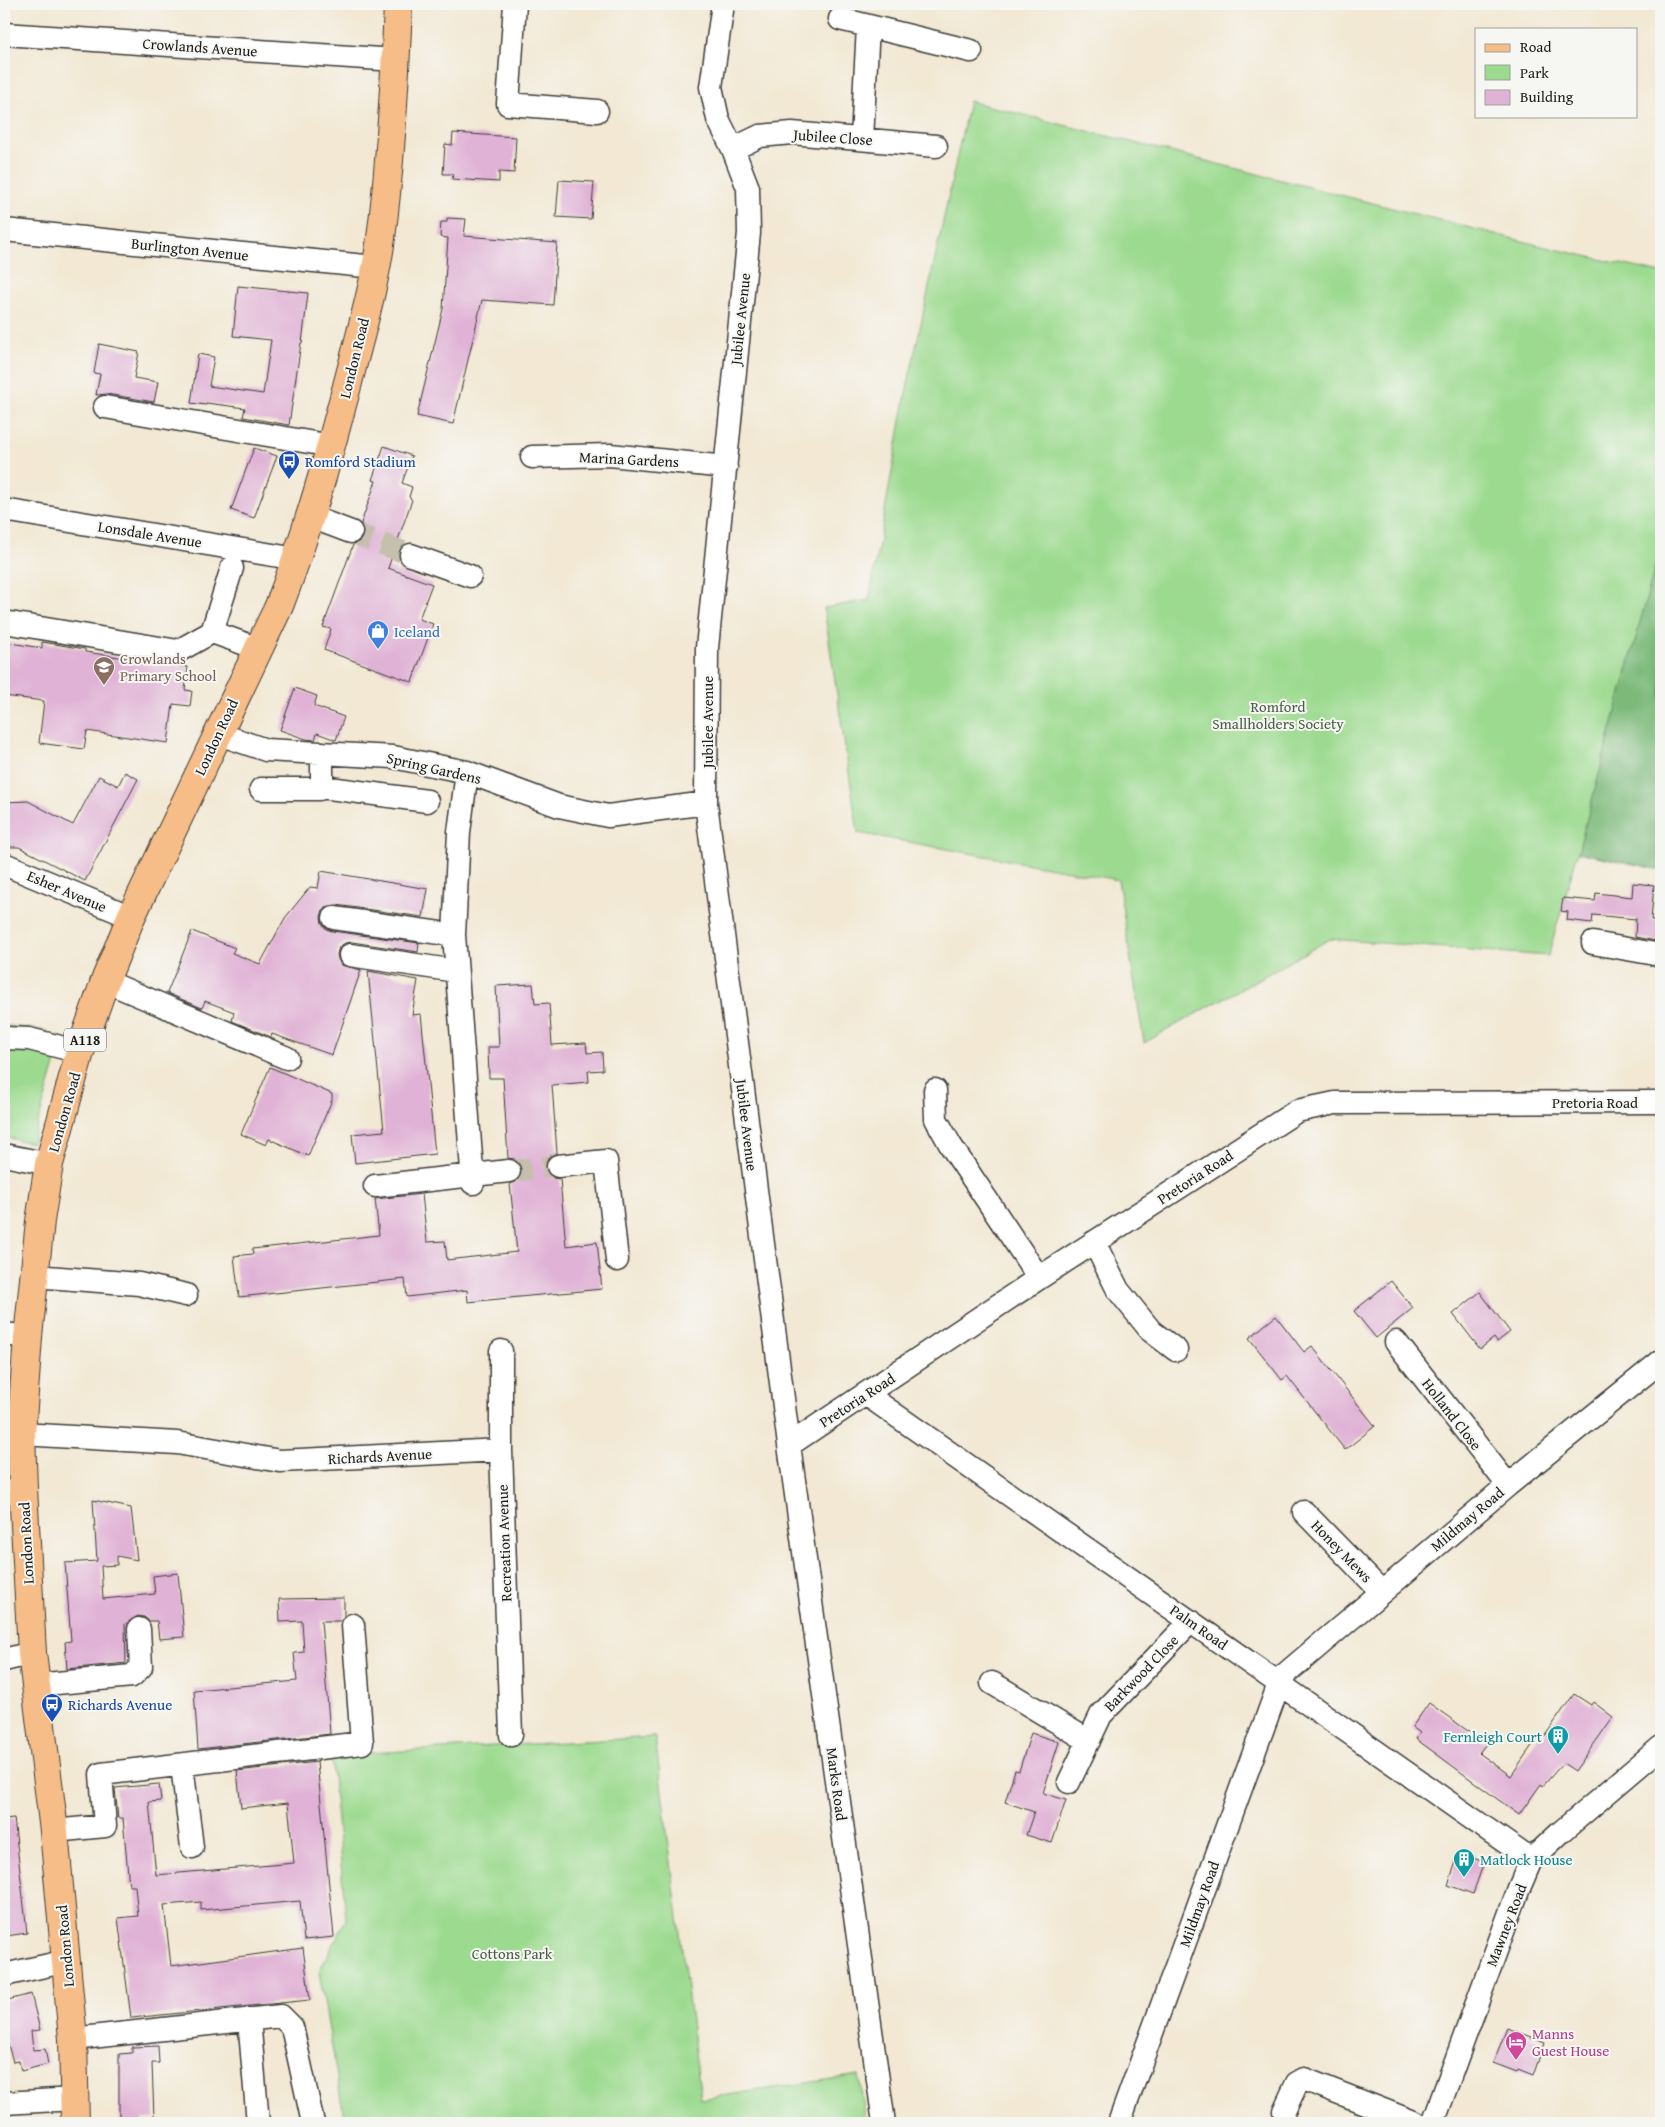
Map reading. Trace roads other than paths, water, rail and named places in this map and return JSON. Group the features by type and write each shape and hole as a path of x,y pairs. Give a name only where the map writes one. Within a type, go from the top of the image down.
{"main road":[{"name":"London Road","path":"74,2111 73,2039 54,1831 13,1491 21,1434 16,1335 34,1276 49,1164 80,1052 105,981 131,917 259,650 297,558 332,446 376,268 381,239 396,60 398,4"}],"street":[{"path":"515,4 508,104 596,111"},
{"name":"Jubilee Avenue","path":"723,4 711,87 718,119 733,149 748,188 749,234 707,648 706,803 789,1445"},
{"path":"840,19 971,51"},
{"path":"862,139 868,26"},
{"name":"Crowlands Avenue","path":"4,34 396,60"},
{"name":"Jubilee Close","path":"733,149 760,136 792,133 936,146"},
{"name":"Burlington Avenue","path":"4,230 376,268"},
{"path":"105,407 332,446"},
{"name":"Marina Gardens","path":"532,457 610,455 726,467"},
{"name":"Lonsdale Avenue","path":"4,510 297,558"},
{"path":"310,517 351,532"},
{"path":"410,554 470,576"},
{"path":"4,622 178,651 212,632 232,568"},
{"path":"212,632 259,650"},
{"name":"Spring Gardens","path":"219,734 266,750 394,757 467,772 559,806 608,816 706,803"},
{"path":"322,753 322,787"},
{"path":"467,772 459,841 454,935 473,1179"},
{"path":"261,789 319,789 322,787 427,801"},
{"name":"Esher Avenue","path":"4,864 131,917"},
{"path":"334,918 454,935"},
{"path":"1593,943 1661,955"},
{"path":"350,955 456,971"},
{"path":"105,981 287,1058"},
{"path":"4,1038 29,1039 80,1052"},
{"path":"935,1090 936,1118 948,1140 1039,1278"},
{"name":"Pretoria Road","path":"789,1445 1039,1278 1296,1111 1335,1103 1661,1102"},
{"path":"4,1155 49,1164"},
{"path":"558,1166 606,1161 617,1260"},
{"path":"375,1186 473,1179 509,1171"},
{"path":"1094,1242 1118,1290 1151,1331 1176,1350"},
{"path":"34,1276 139,1284 186,1295"},
{"name":"Holland Close","path":"1396,1342 1508,1485"},
{"name":"Recreation Avenue","path":"501,1351 501,1450 511,1735"},
{"name":"Mildmay Road","path":"1119,2123 1277,1683 1381,1591 1661,1361"},
{"name":"Palm Road","path":"867,1394 1531,1860"},
{"name":"Richards Avenue","path":"21,1434 177,1442 280,1461 501,1450"},
{"name":"Marks Road","path":"789,1445 884,2123"},
{"name":"Honey Mews","path":"1304,1512 1381,1591"},
{"name":"Barkwood Close","path":"1069,1782 1101,1715 1191,1621"},
{"path":"54,1831 105,1826 101,1774 362,1743 353,1625"},
{"path":"35,1685 132,1676 141,1667 140,1629"},
{"path":"4,1660 32,1653"},
{"path":"992,1683 1089,1741"},
{"name":"Mawney Road","path":"1433,2123 1531,1860 1661,1747"},
{"path":"182,1765 192,1847"},
{"path":"4,1975 66,1961"},
{"path":"73,2039 280,2016 292,2027 313,2123"},
{"path":"249,2019 258,2123"},
{"path":"1284,2111 1296,2083 1304,2079 1416,2123"},
{"path":"4,2104 74,2111"}],"tunnel":[{"path":"351,532 411,555"},
{"path":"509,1171 558,1166"}],"place":[{"name":"Romford Stadium","path":"289,480"},
{"name":"Iceland","path":"378,650"},
{"name":"Crowlands Primary School","path":"104,686"},
{"name":"Richards Avenue","path":"52,1723"},
{"name":"Fernleigh Court","path":"1558,1755"},
{"name":"Matlock House","path":"1464,1878"},
{"name":"Manns Guest House","path":"1516,2061"}],"park label":[{"name":"Romford Smallholders Society","path":"1278,714"},
{"name":"Cottons Park","path":"512,1953"}]}
